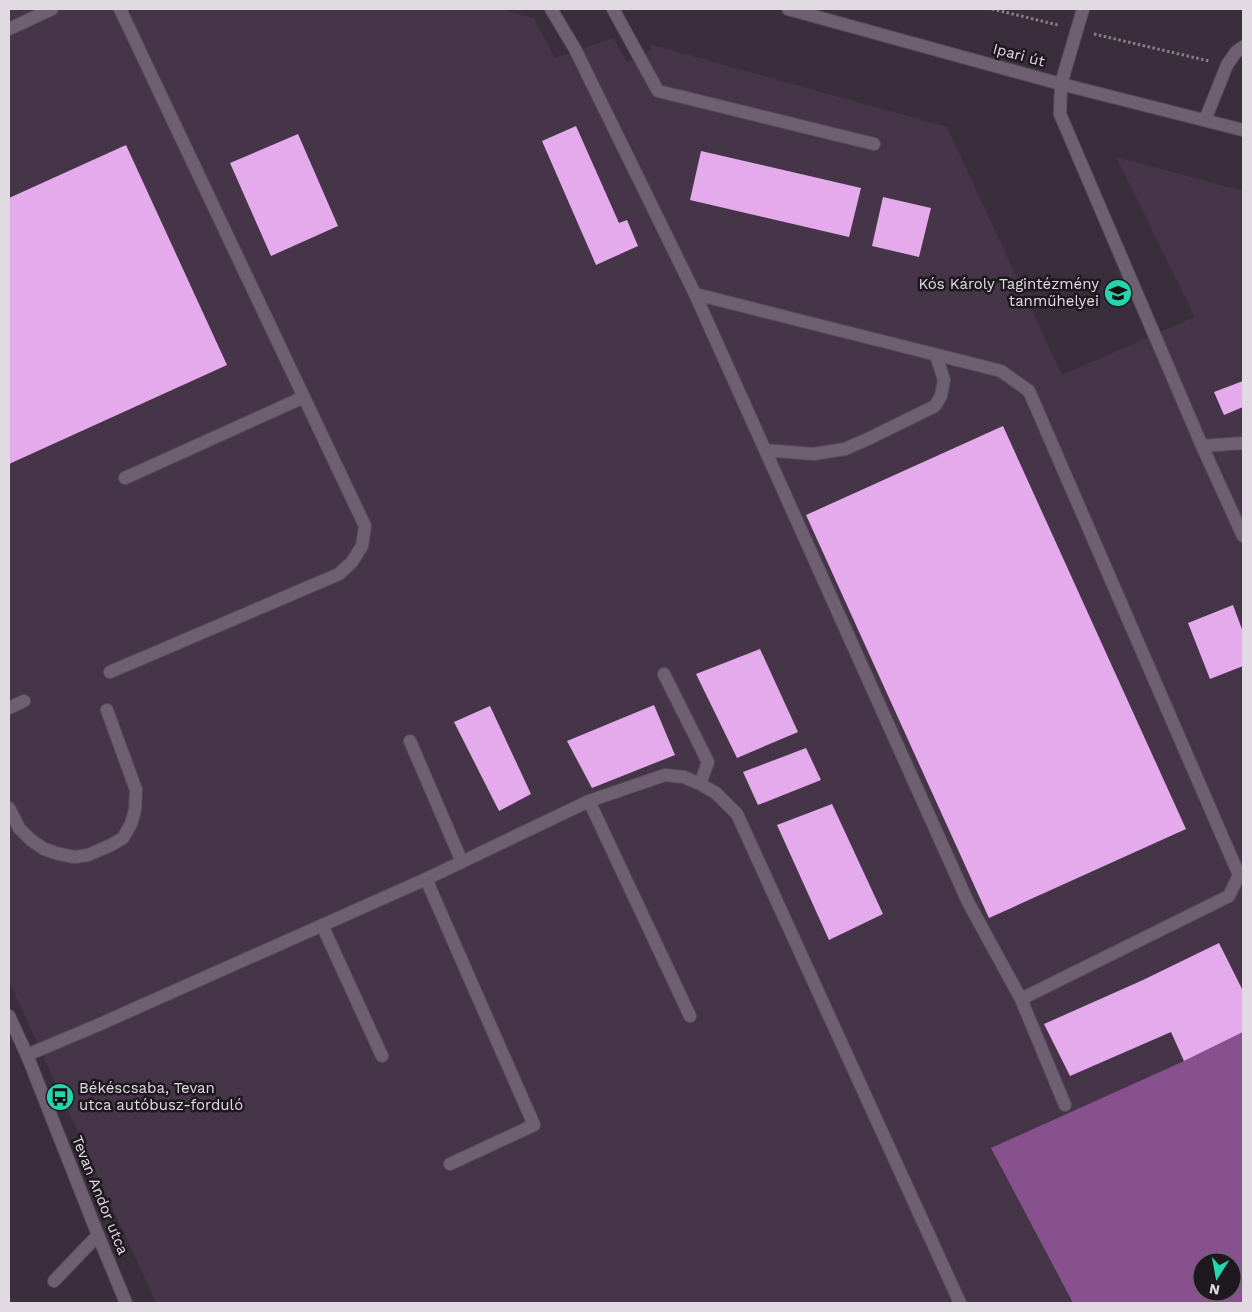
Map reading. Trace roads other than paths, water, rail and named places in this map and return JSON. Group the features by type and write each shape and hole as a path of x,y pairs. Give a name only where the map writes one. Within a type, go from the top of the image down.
{"street":[{"path":"9,29 52,9"},
{"path":"110,672 339,574 352,562 362,546 365,526 120,9"},
{"path":"551,9 575,49 695,294 968,902 1021,999 1065,1105"},
{"path":"613,9 658,91 874,144"},
{"name":"Ipari út","path":"788,9 1061,84 1243,130"},
{"path":"1083,9 1061,84 1060,114 1202,446 1243,536"},
{"path":"1205,120 1227,65 1236,52 1243,47"},
{"path":"695,294 1001,372 1029,391 1239,875 1229,896 1021,999"},
{"path":"765,450 813,454 845,449 935,406 941,396 944,380 936,355"},
{"path":"124,478 304,397"},
{"path":"1202,446 1243,443"},
{"path":"664,674 708,762 700,784"},
{"path":"9,708 24,701"},
{"path":"9,808 20,828 31,840 44,849 59,854 75,857 88,856 123,838 131,824 135,810 136,790 107,710"},
{"path":"410,741 462,862"},
{"path":"27,1055 426,879 589,801 665,775 684,777 716,793 737,814 960,1303"},
{"path":"589,801 690,1016"},
{"path":"426,879 534,1125 450,1164"},
{"path":"322,925 382,1056"},
{"name":"Tevan Andor utca","path":"9,1016 27,1055 126,1303"},
{"path":"54,1281 98,1235"}],"place":[{"name":"Kós Károly Tagintézmény tanműhelyei","path":"1118,293"},
{"name":"Békéscsaba, Tevan utca autóbusz-forduló","path":"60,1097"}]}
